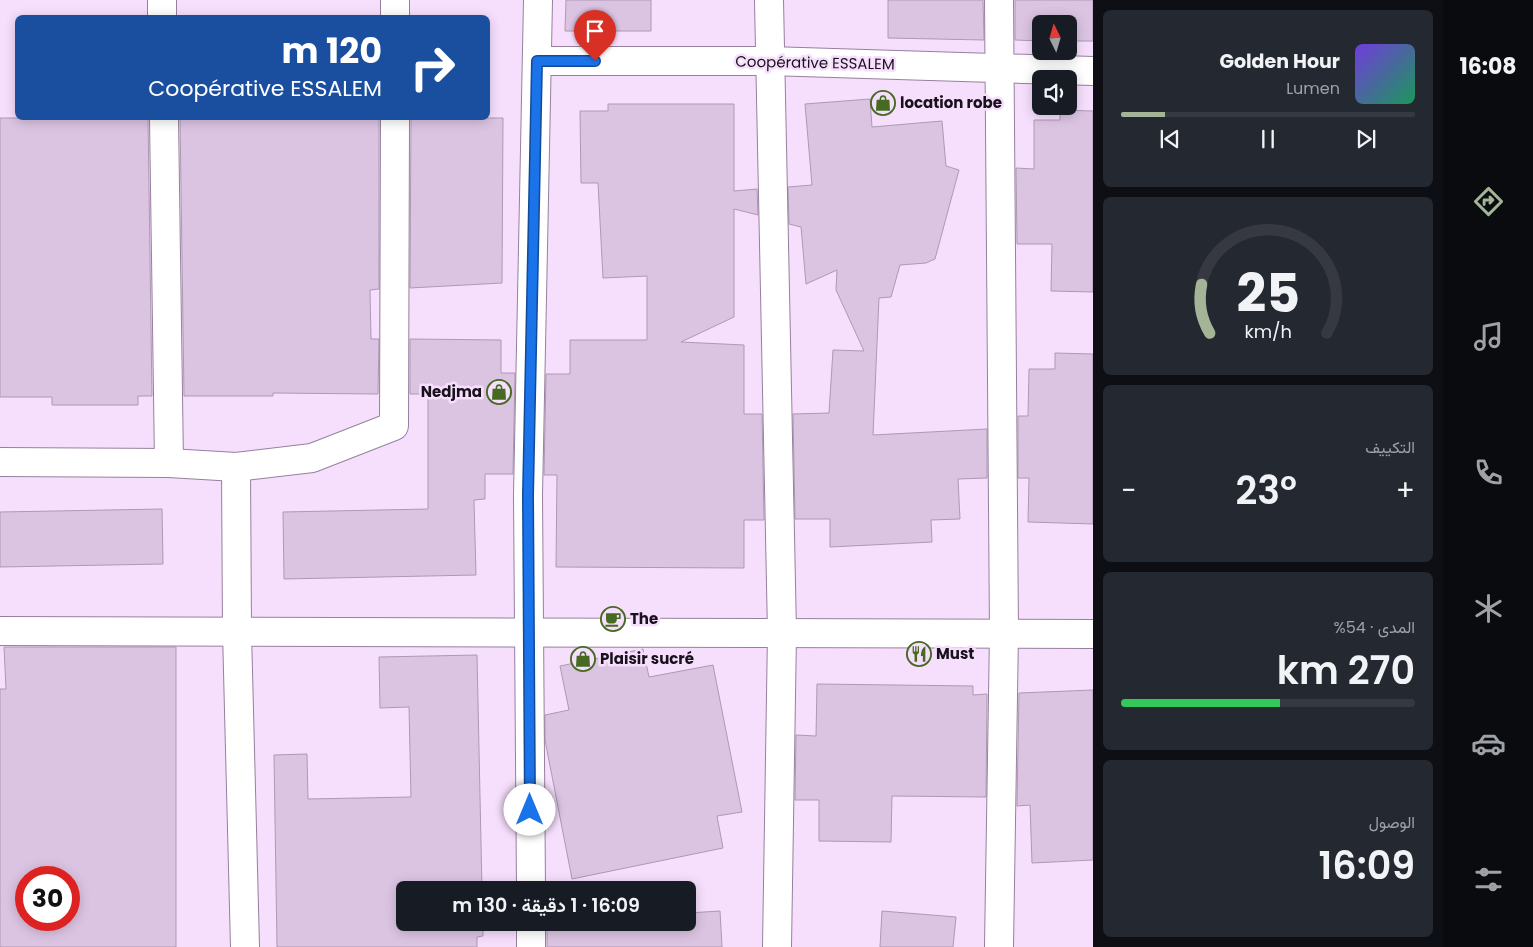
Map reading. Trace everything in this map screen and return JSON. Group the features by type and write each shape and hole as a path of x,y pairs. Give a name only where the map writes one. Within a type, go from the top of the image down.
{"street":[{"path":"162,0 162,15"},
{"path":"395,0 395,15"},
{"path":"531,881 528,495 538,0"},
{"path":"769,0 782,633 777,947"},
{"path":"999,0 1004,633 999,947"},
{"name":"Coopérative ESSALEM","path":"537,61 769,62 1093,72"},
{"path":"164,120 169,463"},
{"path":"0,462 169,463 236,467 312,458 394,426 395,120"},
{"path":"236,467 245,947"},
{"path":"0,631 1093,634"},
{"path":"531,931 531,947"}],"building":[{"path":"566,0 651,0 651,31 565,31"},
{"path":"888,0 983,0 984,40 888,38"},
{"path":"1015,0 1093,0 1093,41 1078,41 1078,15 1032,15 1032,41 1015,40"},
{"path":"870,99 872,127 942,121 946,166 959,170 935,259 926,263 900,265 891,297 879,298 873,435 987,429 987,478 958,479 960,519 931,520 932,542 830,547 830,519 795,519 793,414 829,413 833,350 864,351 836,290 837,270 806,284 801,227 789,224 788,187 812,185 805,104"},
{"path":"608,104 734,104 734,191 757,189 758,215 734,209 734,317 681,342 744,345 744,414 762,414 764,520 744,520 744,568 556,567 557,475 544,475 546,374 570,374 570,340 647,340 647,276 603,278 598,183 581,183 580,111 608,111"},
{"path":"1077,111 1093,111 1093,292 1051,291 1052,244 1017,244 1016,168 1034,169 1034,120 1060,120 1060,115 1077,115"},
{"path":"0,118 15,118 15,120 148,120 152,396 138,396 138,405 52,405 52,397 0,397"},
{"path":"490,118 503,118 502,283 410,288 411,120 490,120"},
{"path":"180,120 379,120 379,289 370,290 371,339 379,339 378,394 273,393 273,396 184,396"},
{"path":"410,339 501,340 501,373 515,373 513,474 485,474 485,499 474,500 476,575 284,579 283,512 428,509 428,394 410,394"},
{"path":"1055,353 1093,354 1093,524 1028,522 1029,478 1018,478 1018,416 1028,416 1029,369 1055,369"},
{"path":"162,509 163,564 0,567 0,512"},
{"path":"4,647 176,647 176,947 0,947 0,689 6,689"},
{"path":"643,649 649,677 713,665 742,812 717,816 723,848 572,879 545,740 545,715 569,710 560,666"},
{"path":"477,655 482,881 396,881 396,931 483,931 483,936 477,937 477,947 277,947 274,755 307,754 308,799 411,797 409,707 380,708 379,657"},
{"path":"817,684 973,686 973,695 987,694 986,797 892,796 891,842 819,841 819,800 795,800 796,735 816,736"},
{"path":"1093,690 1093,860 1032,863 1030,805 1017,806 1019,693"},
{"path":"720,911 722,947 547,947 547,931 696,931 696,912"},
{"path":"882,911 956,917 953,947 880,947"}],"place":[{"name":"location robe","path":"883,103"},
{"name":"Nedjma","path":"499,392"},
{"name":"The","path":"613,619"},
{"name":"Must","path":"919,654"},
{"name":"Plaisir sucré","path":"583,659"}],"route":[{"path":"530,810 528,495 537,61 595,61"}]}
